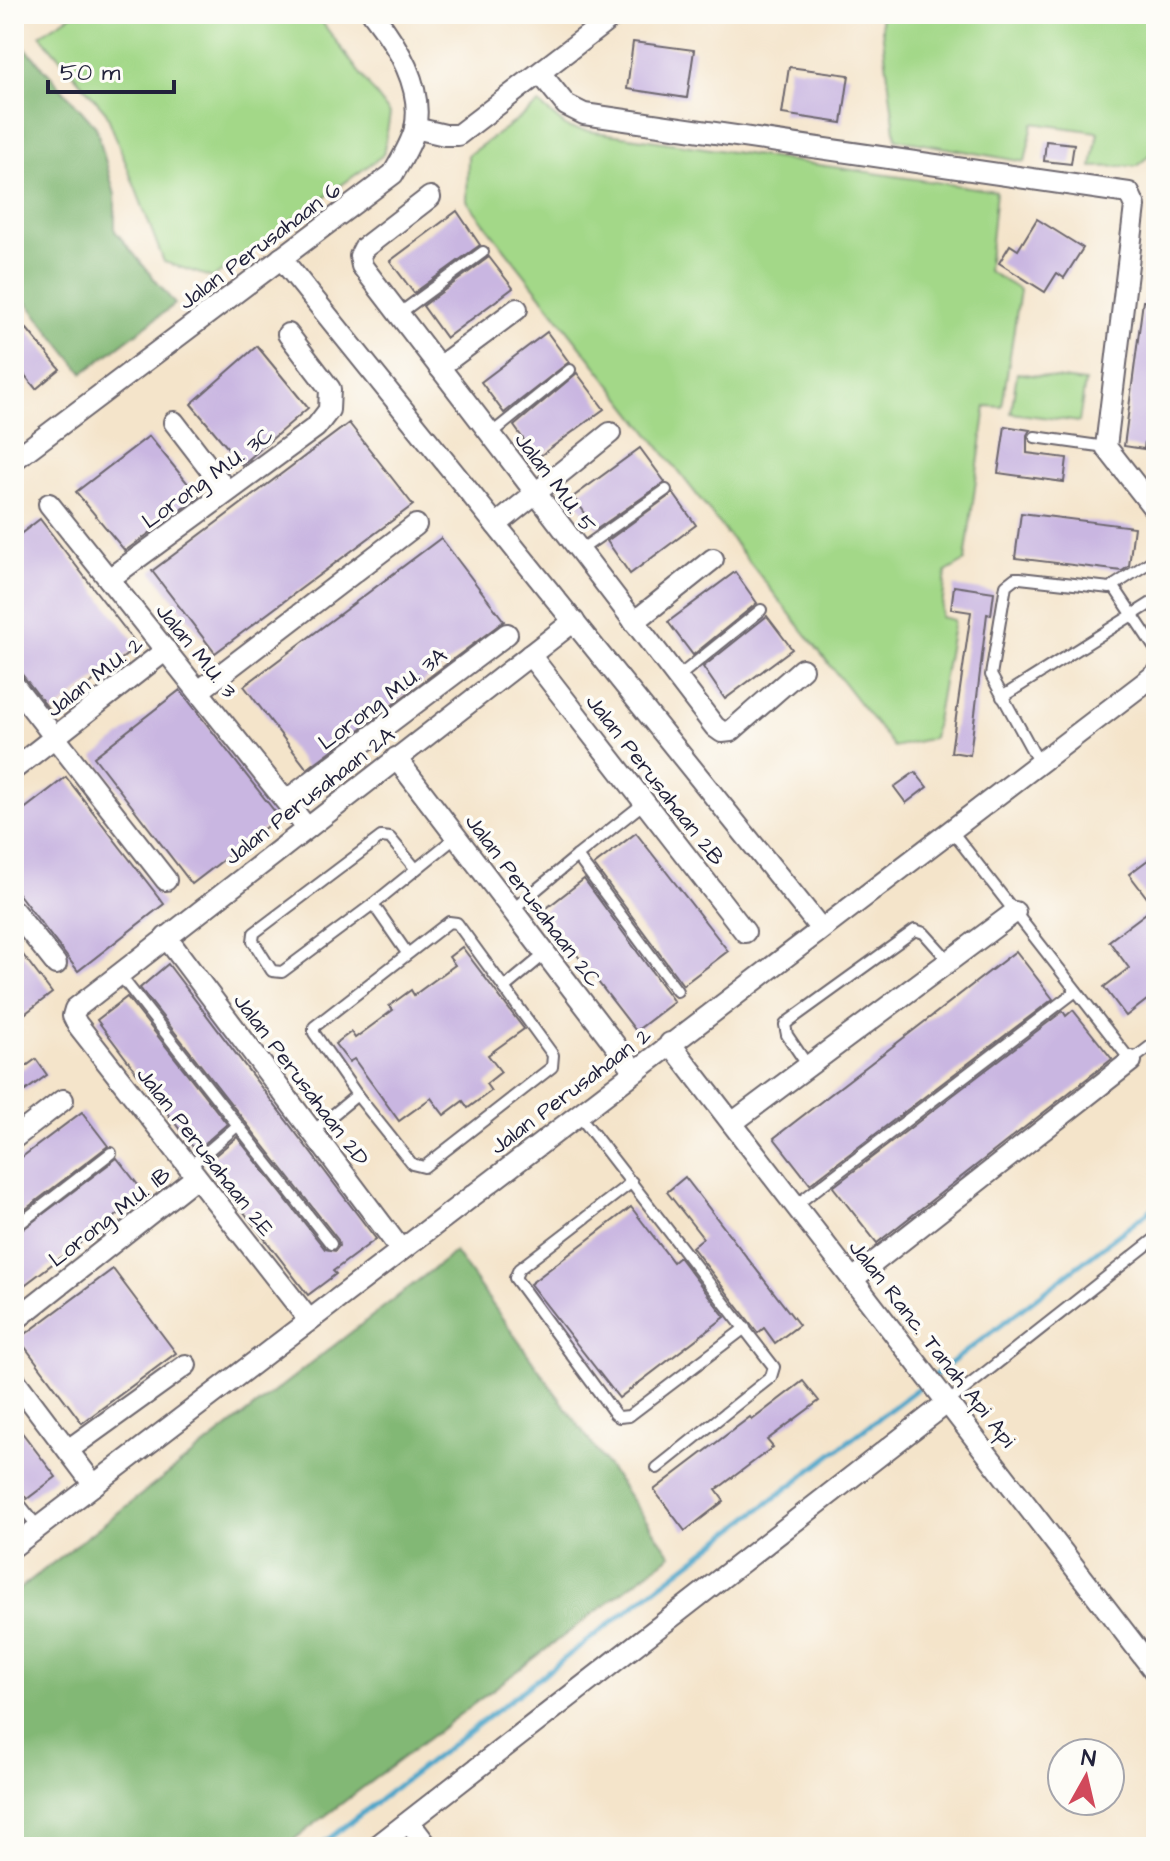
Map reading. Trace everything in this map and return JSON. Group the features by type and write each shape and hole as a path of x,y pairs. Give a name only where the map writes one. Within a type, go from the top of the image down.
{"street":[{"name":"Jalan Perusahaan 6","path":"14,460 393,174 415,128 415,103 407,67 390,36 373,14"},
{"path":"415,128 458,135 616,14"},
{"path":"541,74 566,105 584,114 1129,193 1135,206 1106,447 1156,511"},
{"name":"Jalan M.U. 5","path":"430,197 364,248 360,256 362,266 715,727 722,732 731,731 802,669"},
{"path":"281,258 821,929"},
{"path":"439,367 517,309"},
{"name":"Lorong M.U. 3C","path":"109,579 316,427 329,410 330,389 288,334"},
{"path":"174,422 227,491"},
{"path":"496,525 610,433"},
{"name":"Jalan M.U. 3","path":"49,504 307,828"},
{"path":"199,691 416,525"},
{"path":"634,622 713,559"},
{"name":"Jalan Perusahaan 2A","path":"75,1009 574,621"},
{"name":"Lorong M.U. 3A","path":"287,800 507,634"},
{"name":"Jalan M.U. 2","path":"14,769 166,650"},
{"name":"Jalan Perusahaan 2B","path":"530,655 745,932"},
{"name":"Jalan Perusahaan 2","path":"14,1546 1156,674"},
{"path":"14,685 166,880"},
{"name":"Jalan Perusahaan 2C","path":"396,758 635,1071"},
{"path":"14,911 56,964"},
{"path":"732,1123 1015,912"},
{"name":"Jalan Perusahaan 2D","path":"166,937 401,1250"},
{"name":"Jalan Perusahaan 2E","path":"75,1009 73,1016 77,1024 309,1320"},
{"name":"Jalan Ranc. Tanah Api Api","path":"670,1043 1156,1673"},
{"path":"853,1279 1131,1061"},
{"path":"14,1138 63,1100"},
{"name":"Lorong M.U. 1B","path":"14,1321 192,1173"},
{"path":"68,1450 186,1365"},
{"path":"14,1379 94,1485"},
{"path":"376,1847 943,1395"},
{"path":"409,1822 428,1847"}],"lane":[{"path":"400,313 483,252"},
{"path":"490,435 570,370"},
{"path":"1156,434 1156,452"},
{"path":"1035,437 1106,447"},
{"path":"579,551 666,490"},
{"path":"1039,763 993,681 1004,591 1010,581 1020,578 1114,587 1156,558"},
{"path":"1114,587 1156,650"},
{"path":"1002,697 1156,600"},
{"path":"678,677 761,610"},
{"path":"512,910 644,803"},
{"path":"951,830 1131,1061 1156,1042"},
{"path":"416,869 390,838 381,837 254,933 253,941 272,971 282,972 373,904 456,837"},
{"path":"577,856 677,991"},
{"path":"373,904 407,953"},
{"path":"449,922 457,923 553,1055 552,1067 424,1167 412,1164 357,1095 314,1033 314,1027 407,953 449,922"},
{"path":"808,1066 787,1035 785,1025 789,1021 915,930 924,933 949,961"},
{"path":"504,988 545,954"},
{"path":"119,974 331,1244"},
{"path":"796,1205 1076,991"},
{"path":"312,1133 357,1095"},
{"path":"578,1114 772,1363 774,1372 657,1468"},
{"path":"192,1173 237,1126"},
{"path":"14,1228 111,1153"},
{"path":"632,1182 519,1269 515,1278 615,1414 624,1418 629,1416 745,1328"},
{"path":"943,1395 1156,1238"},
{"path":"14,1497 38,1527"}],"green space":[{"path":"73,14 316,14 390,114 383,155 213,278 164,262 106,112 40,35"},
{"path":"880,14 1149,14 1156,23 1156,148 1138,166 1092,167 1098,132 1033,123 1025,162 896,139"},
{"path":"14,35 96,127 115,195 115,231 175,304 83,373 14,286"},
{"path":"539,104 568,128 996,191 988,271 1020,290 1002,407 986,406 965,561 946,572 941,617 954,620 933,738 894,747 467,201 468,155"},
{"path":"1017,373 1085,382 1079,422 1011,413"},
{"path":"455,1252 671,1555 284,1847 14,1847 14,1593"}],"building":[{"path":"633,42 694,50 687,98 627,89"},
{"path":"789,67 849,75 842,123 782,114"},
{"path":"1046,141 1074,144 1071,164 1044,161"},
{"path":"457,211 480,245 414,293 390,261"},
{"path":"1037,219 1083,248 1064,278 1057,273 1045,292 999,263 1010,245 1018,250"},
{"path":"489,257 513,288 446,338 423,306"},
{"path":"1143,301 1156,302 1156,352 1144,449 1124,446"},
{"path":"27,329 60,369 36,389 14,362 14,339"},
{"path":"547,332 569,362 504,413 481,382"},
{"path":"257,346 308,408 242,465 191,404"},
{"path":"577,373 604,409 537,458 514,426"},
{"path":"349,423 413,505 215,653 152,571"},
{"path":"1005,426 1030,430 1027,453 1067,458 1064,482 998,473"},
{"path":"149,436 199,497 125,551 76,492"},
{"path":"640,448 665,482 597,529 573,497"},
{"path":"673,493 696,525 630,574 607,541"},
{"path":"1021,513 1134,527 1129,566 1122,571 1015,558"},
{"path":"40,519 138,646 52,713 14,664 14,539"},
{"path":"441,538 504,621 307,769 244,686"},
{"path":"735,572 757,603 693,655 668,622"},
{"path":"954,586 994,592 991,615 987,614 970,755 951,752 971,612 951,609"},
{"path":"767,616 792,649 725,699 703,667"},
{"path":"180,690 279,817 192,884 94,757"},
{"path":"915,772 927,787 906,803 894,787"},
{"path":"66,777 164,904 78,971 14,888 14,817"},
{"path":"636,833 728,951 683,985 594,865"},
{"path":"1156,854 1156,993 1126,1016 1104,987 1129,968 1109,941 1154,907 1129,874"},
{"path":"584,879 674,1002 636,1031 543,911"},
{"path":"14,943 52,993 14,1022"},
{"path":"462,947 524,1029 488,1055 501,1072 486,1084 491,1091 468,1108 463,1101 444,1115 431,1098 399,1121 354,1059 349,1062 335,1044 351,1032 355,1038 393,1010 389,1006 411,990 414,995 455,965 449,957"},
{"path":"1016,951 1053,999 810,1184 774,1138"},
{"path":"168,964 376,1239 333,1271 336,1274 308,1295 206,1163 237,1137 325,1249 335,1251 339,1246 338,1240 140,988"},
{"path":"127,997 227,1124 196,1151 97,1020"},
{"path":"1073,1010 1112,1059 877,1243 833,1187 1063,1011 1066,1016"},
{"path":"36,1059 47,1075 25,1091 14,1075"},
{"path":"82,1112 108,1146 14,1218 14,1163"},
{"path":"117,1158 145,1194 14,1293 14,1236"},
{"path":"685,1177 799,1325 775,1343 764,1328 758,1333 692,1247 703,1238 667,1192"},
{"path":"631,1207 673,1262 679,1257 725,1317 619,1398 530,1284"},
{"path":"113,1269 176,1353 82,1423 19,1339"},
{"path":"803,1381 819,1401 767,1440 773,1447 716,1490 724,1501 685,1531 654,1490"},
{"path":"14,1422 56,1477 27,1499 14,1482"}],"waterway":[{"path":"934,1376 1156,1206"},
{"path":"318,1847 926,1382"}]}
